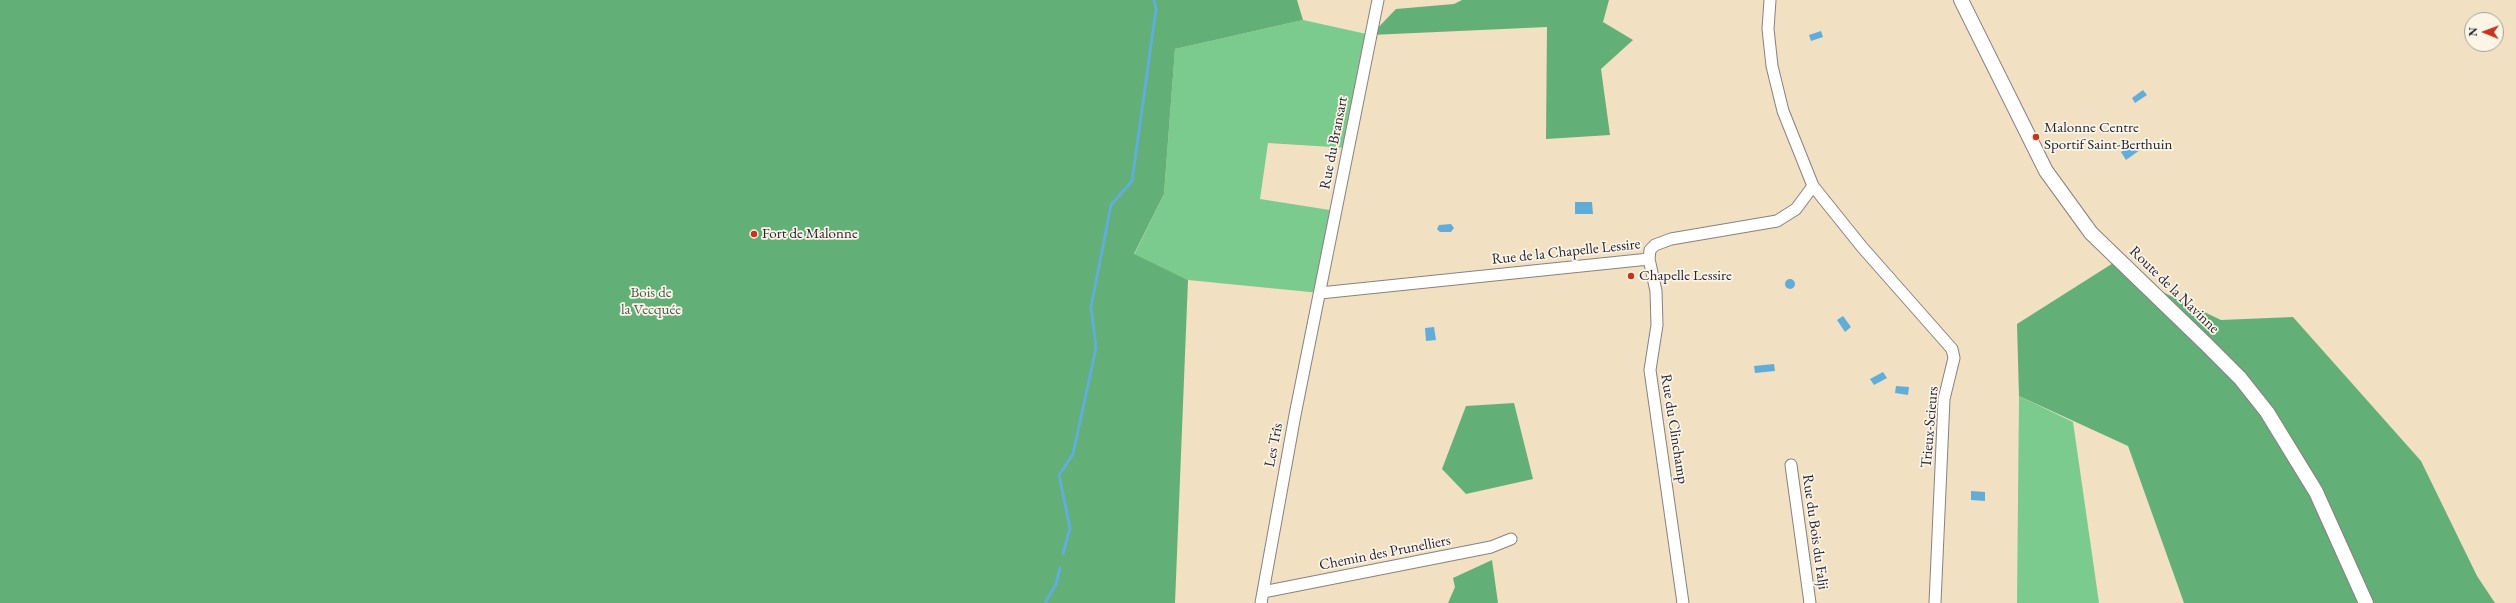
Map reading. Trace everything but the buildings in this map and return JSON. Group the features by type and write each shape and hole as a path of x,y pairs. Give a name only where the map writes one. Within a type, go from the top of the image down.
{"street":[{"name":"Rue du Bransart","path":"1320,293 1378,0"},
{"path":"1770,0 1768,29 1772,66 1783,111 1813,186"},
{"name":"Route de la Navinne","path":"1961,0 2046,171 2091,233 2213,350 2240,378 2267,412 2316,492 2366,603"},
{"name":"Rue de la Chapelle Lessire","path":"1320,293 1649,259 1650,250 1655,245 1671,239 1777,221 1796,209 1813,186"},
{"name":"Trieux-Scieurs","path":"1813,186 1862,247 1952,349 1954,358 1944,399 1935,603"},
{"name":"Rue du Clinchamp","path":"1649,259 1656,291 1657,325 1650,370 1683,603"},
{"name":"Les Trîs","path":"1262,598 1320,293"},
{"name":"Rue du Bois du Falji","path":"1791,465 1810,603"},
{"name":"Chemin des Prunelliers","path":"1262,598 1491,547 1511,539"}],"green space":[{"name":"Bois de la Vecquée","path":"0,0 1297,0 1303,20 1175,49 1164,194 1134,254 1188,280 1175,603 0,603"},
{"path":"1462,0 1609,0 1603,22 1633,40 1601,69 1610,135 1546,139 1547,27 1371,35 1396,9 1454,4"},
{"path":"1303,20 1371,35 1348,148 1268,143 1260,199 1336,211 1320,293 1188,280 1134,255 1164,194 1175,49"},
{"path":"2118,260 2152,287 2221,320 2293,317 2421,461 2477,576 2495,603 2184,603 2128,446 2019,396 2017,324"},
{"path":"2019,396 2073,422 2099,603 2017,603"},
{"path":"1514,403 1533,479 1466,494 1442,469 1466,406"},
{"path":"1492,560 1498,603 1448,603 1455,587 1453,578"}],"water":[{"path":"1821,31 1823,37 1811,41 1809,35"},
{"path":"2143,90 2147,95 2135,103 2132,98"},
{"path":"2135,142 2140,150 2126,160 2121,152"},
{"path":"1575,202 1592,202 1593,214 1575,214"},
{"path":"1451,224 1454,228 1451,232 1440,232 1437,229 1439,225"},
{"path":"1788,279 1792,279 1794,280 1794,288 1788,289 1785,286 1785,282"},
{"path":"1843,316 1851,327 1845,332 1837,320"},
{"path":"1434,327 1436,340 1426,341 1425,328"},
{"path":"1774,364 1775,371 1755,373 1754,366"},
{"path":"1883,372 1887,378 1874,385 1870,379"},
{"path":"1896,386 1909,387 1908,395 1895,393"},
{"path":"1971,491 1985,492 1985,501 1971,500"}],"waterway":[{"path":"1063,554 1070,528 1059,475 1073,454 1096,348 1091,307 1111,205 1132,181 1156,9 1154,0"},
{"path":"1045,603 1056,584 1060,568"}],"place":[{"name":"Malonne Centre Sportif Saint-Berthuin","path":"2036,137"},
{"name":"Fort de Malonne","path":"754,234"},
{"name":"Chapelle Lessire","path":"1631,276"}]}
